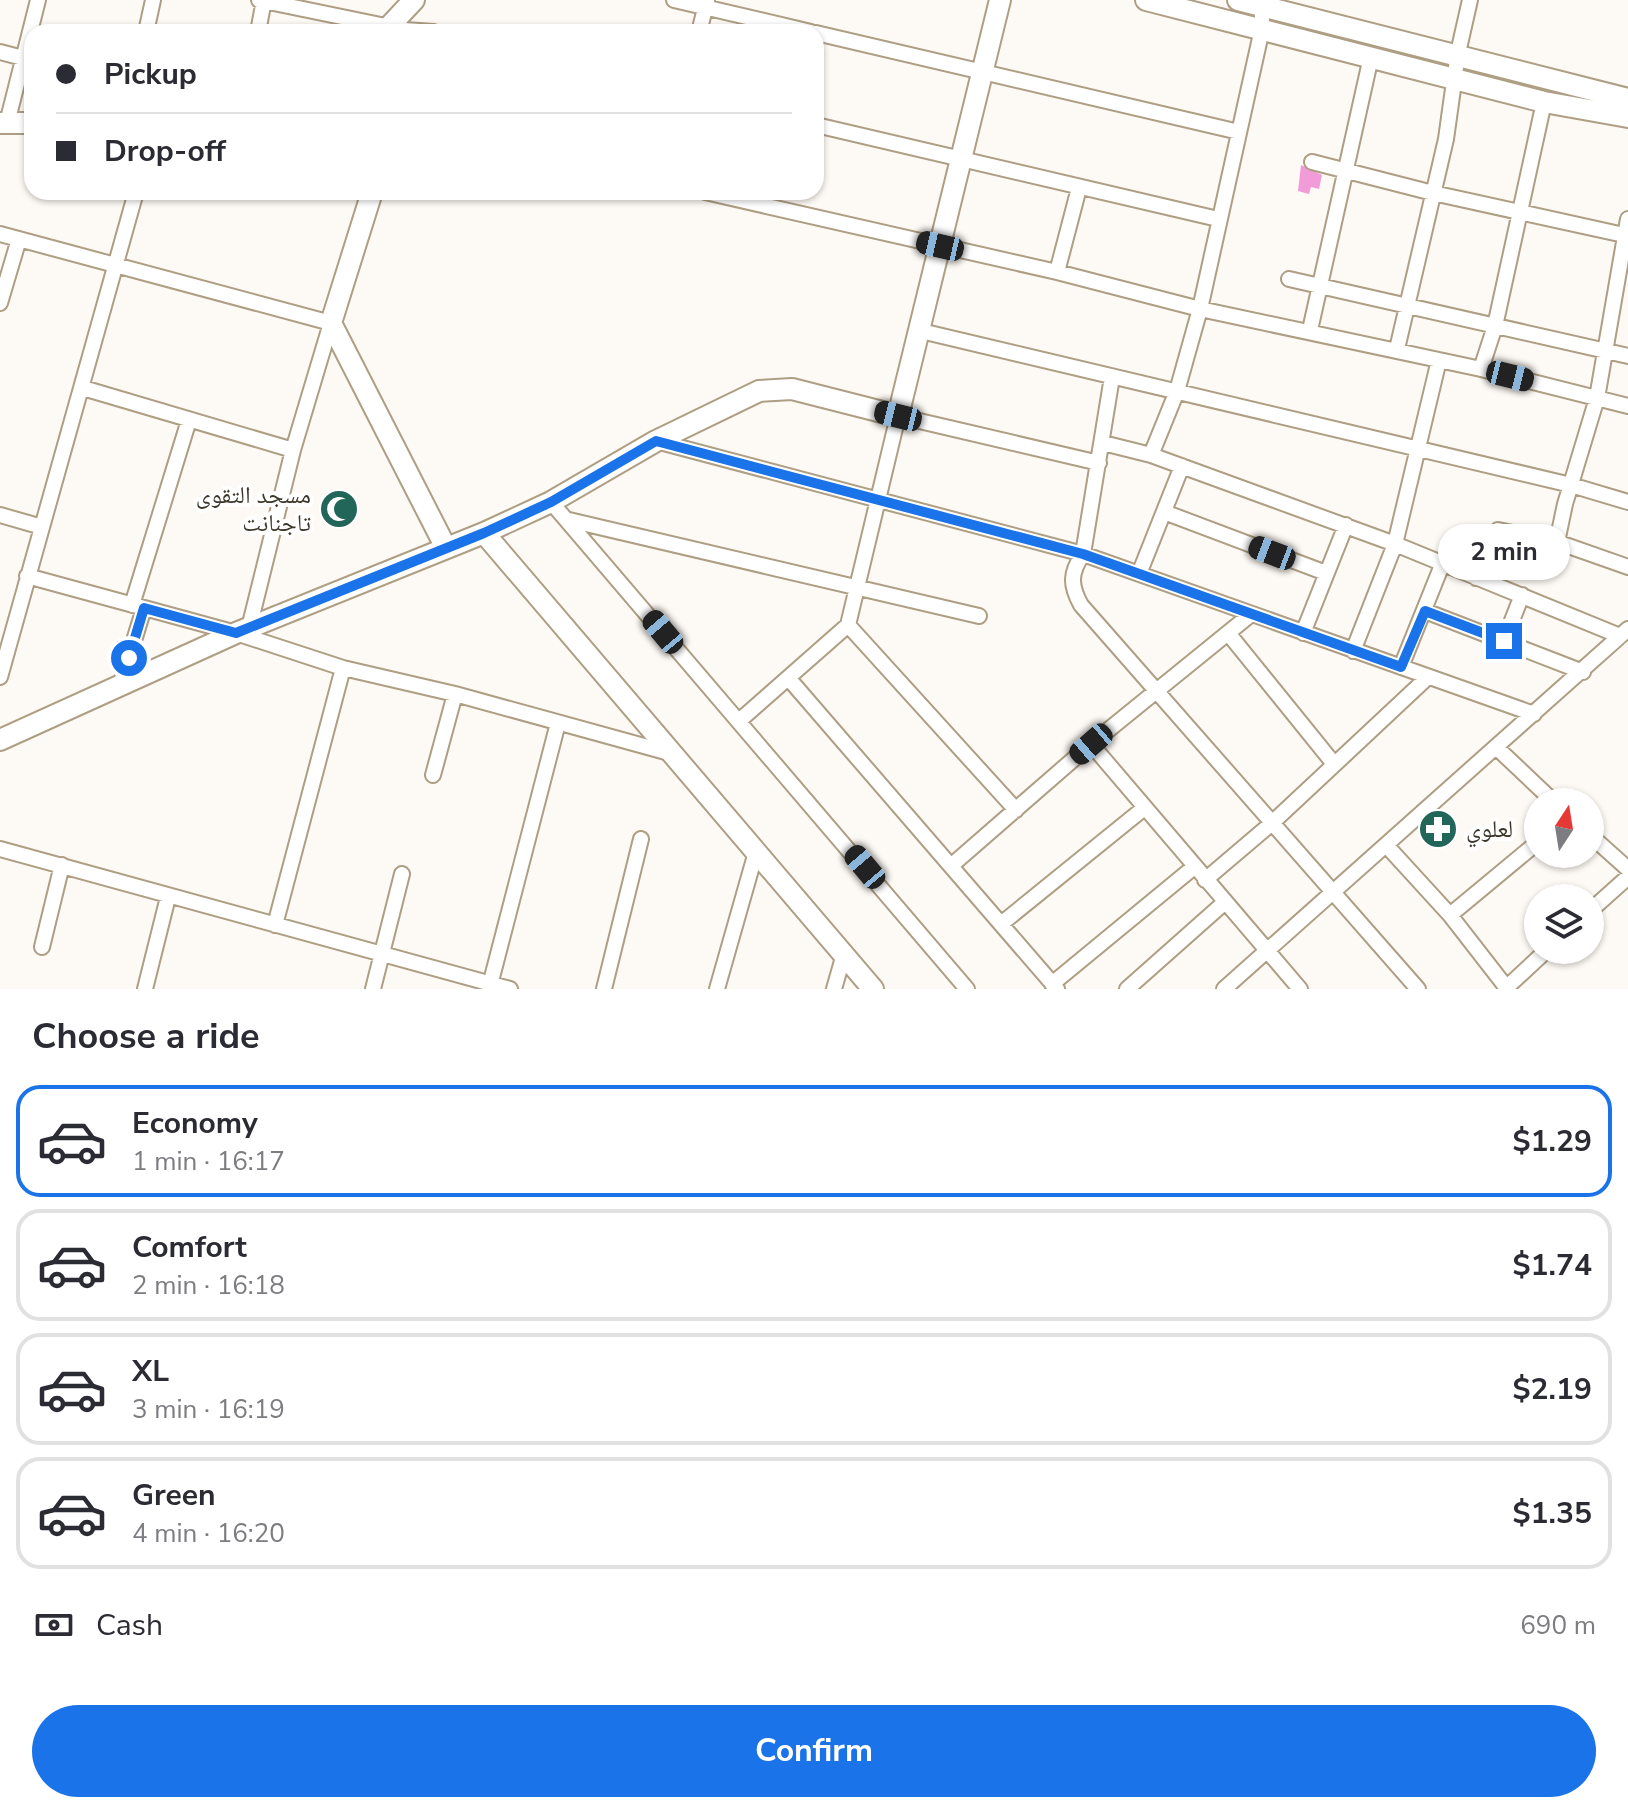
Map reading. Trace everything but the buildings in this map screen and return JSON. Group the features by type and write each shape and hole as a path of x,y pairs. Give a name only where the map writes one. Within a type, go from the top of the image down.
{"street":[{"path":"32,24 38,0"},
{"path":"148,24 153,0"},
{"path":"259,24 262,0 368,24"},
{"path":"399,24 414,0"},
{"path":"674,0 706,4 780,24"},
{"path":"739,721 790,680 848,625 1000,0"},
{"path":"1146,0 1544,102 1628,117"},
{"path":"1238,0 1262,3 1628,99"},
{"path":"1397,349 1433,193 1470,0"},
{"path":"1151,455 1177,391 1200,309 1262,29 1262,3"},
{"path":"701,24 706,4"},
{"path":"824,36 1239,132"},
{"path":"0,52 23,58"},
{"path":"4,123 24,54"},
{"path":"1310,330 1371,57"},
{"path":"1481,369 1495,326 1544,102"},
{"path":"824,127 1218,219"},
{"path":"1312,162 1433,193 1624,235"},
{"path":"1057,272 1079,188"},
{"path":"0,677 4,641 27,576 83,388 113,265 133,200"},
{"path":"242,631 368,200"},
{"path":"740,200 1057,272 1200,309 1397,349 1628,406"},
{"path":"1557,542 1597,398 1628,219"},
{"path":"0,234 331,323 446,548"},
{"path":"0,303 19,239"},
{"path":"1289,279 1628,356"},
{"path":"921,331 1571,485 1628,502"},
{"path":"1353,651 1395,544 1439,360"},
{"path":"1112,377 1083,554 1072,579 1081,605 1418,989"},
{"path":"0,740 242,631 484,533 551,502 656,441 750,394 772,387 1099,463"},
{"path":"83,388 293,450"},
{"path":"121,683 138,606 189,420"},
{"path":"656,441 1083,554 1534,714"},
{"path":"1103,443 1151,455 1346,525 1442,565 1624,633 1224,989"},
{"path":"1139,574 1182,466"},
{"path":"551,502 967,989"},
{"path":"1164,512 1326,573"},
{"path":"0,515 42,527"},
{"path":"569,520 979,616"},
{"path":"1303,633 1346,525"},
{"path":"1476,578 1498,530 1557,542 1628,567"},
{"path":"484,533 677,755 873,989"},
{"path":"1401,667 1442,565"},
{"path":"27,576 242,631 343,668 455,694 677,755"},
{"path":"1504,641 1522,595"},
{"path":"1425,611 1583,672"},
{"path":"952,865 1091,744 1250,615"},
{"path":"848,625 1016,810"},
{"path":"1228,633 1334,764"},
{"path":"275,925 343,668"},
{"path":"1205,880 1272,823 1428,677"},
{"path":"790,680 1055,986 1194,867"},
{"path":"433,775 455,694"},
{"path":"490,986 558,723"},
{"path":"1091,744 1143,809 1300,989"},
{"path":"1497,748 1539,788"},
{"path":"1001,924 1143,809"},
{"path":"604,989 641,839"},
{"path":"1386,845 1450,915 1506,988 1532,964"},
{"path":"1604,848 1628,869"},
{"path":"0,849 490,986 510,989"},
{"path":"717,989 756,852"},
{"path":"1450,915 1524,854"},
{"path":"42,947 62,865"},
{"path":"373,989 402,874"},
{"path":"1604,898 1628,877"},
{"path":"145,989 168,897"},
{"path":"1127,989 1225,902"},
{"path":"834,989 844,954"}],"place":[{"name":"مسجد التقوى تاجنانت","path":"339,509"},
{"name":"لعلوي","path":"1438,829"}],"route":[{"path":"129,658 144,608 236,633 484,533 551,502 656,441 1083,554 1401,667 1425,611 1504,641"}]}
